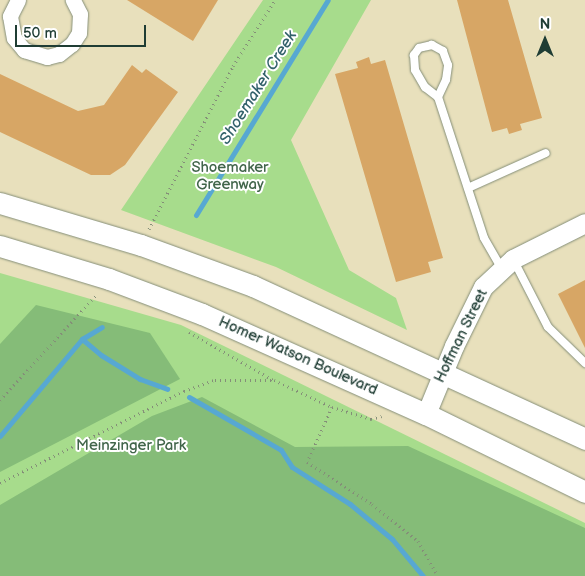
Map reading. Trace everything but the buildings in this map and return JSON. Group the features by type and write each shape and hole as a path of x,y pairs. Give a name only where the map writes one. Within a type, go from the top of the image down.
{"main road":[{"path":"0,203 141,245 252,286 585,438"},
{"name":"Homer Watson Boulevard","path":"0,246 103,291 202,314 426,414 585,492"}],"street":[{"path":"18,0 10,16 10,26 14,38 24,50 36,55 59,54 72,44 80,26 78,3"},
{"name":"Hoffman Street","path":"426,414 443,372 484,287 507,263 585,223"}],"lane":[{"path":"438,97 446,80 448,65 442,51 432,45 419,48 414,55 415,70 425,87 438,97 484,238 507,263 548,326 585,363"},
{"path":"468,188 546,154"},
{"path":"476,212 484,208"}],"path":[{"path":"141,245 233,66 275,0"},
{"path":"0,400 103,291"},
{"path":"187,330 236,355 274,380 332,407 371,419 387,414"},
{"path":"0,483 184,391 215,380 274,380"},
{"path":"332,407 307,462 372,504 418,541 438,576"}],"green space":[{"name":"Shoemaker Greenway","path":"263,0 371,0 291,140 349,270 396,298 407,330 276,267 121,210"},
{"name":"Meinzinger Park","path":"0,273 181,325 585,523 585,576 0,576"},
{"path":"36,305 150,333 180,379 0,472 0,344"},
{"name":"Meinzinger Park","path":"202,397 295,447 408,446 585,528 585,576 0,576 0,505 152,416"}],"waterway":[{"name":"Shoemaker Creek","path":"196,215 328,0"},
{"name":"Shoemaker Creek","path":"0,436 82,339 102,327"},
{"path":"82,339 101,355 140,379 167,389"},
{"path":"189,397 281,450 292,467 350,504 392,539 423,576"}]}
